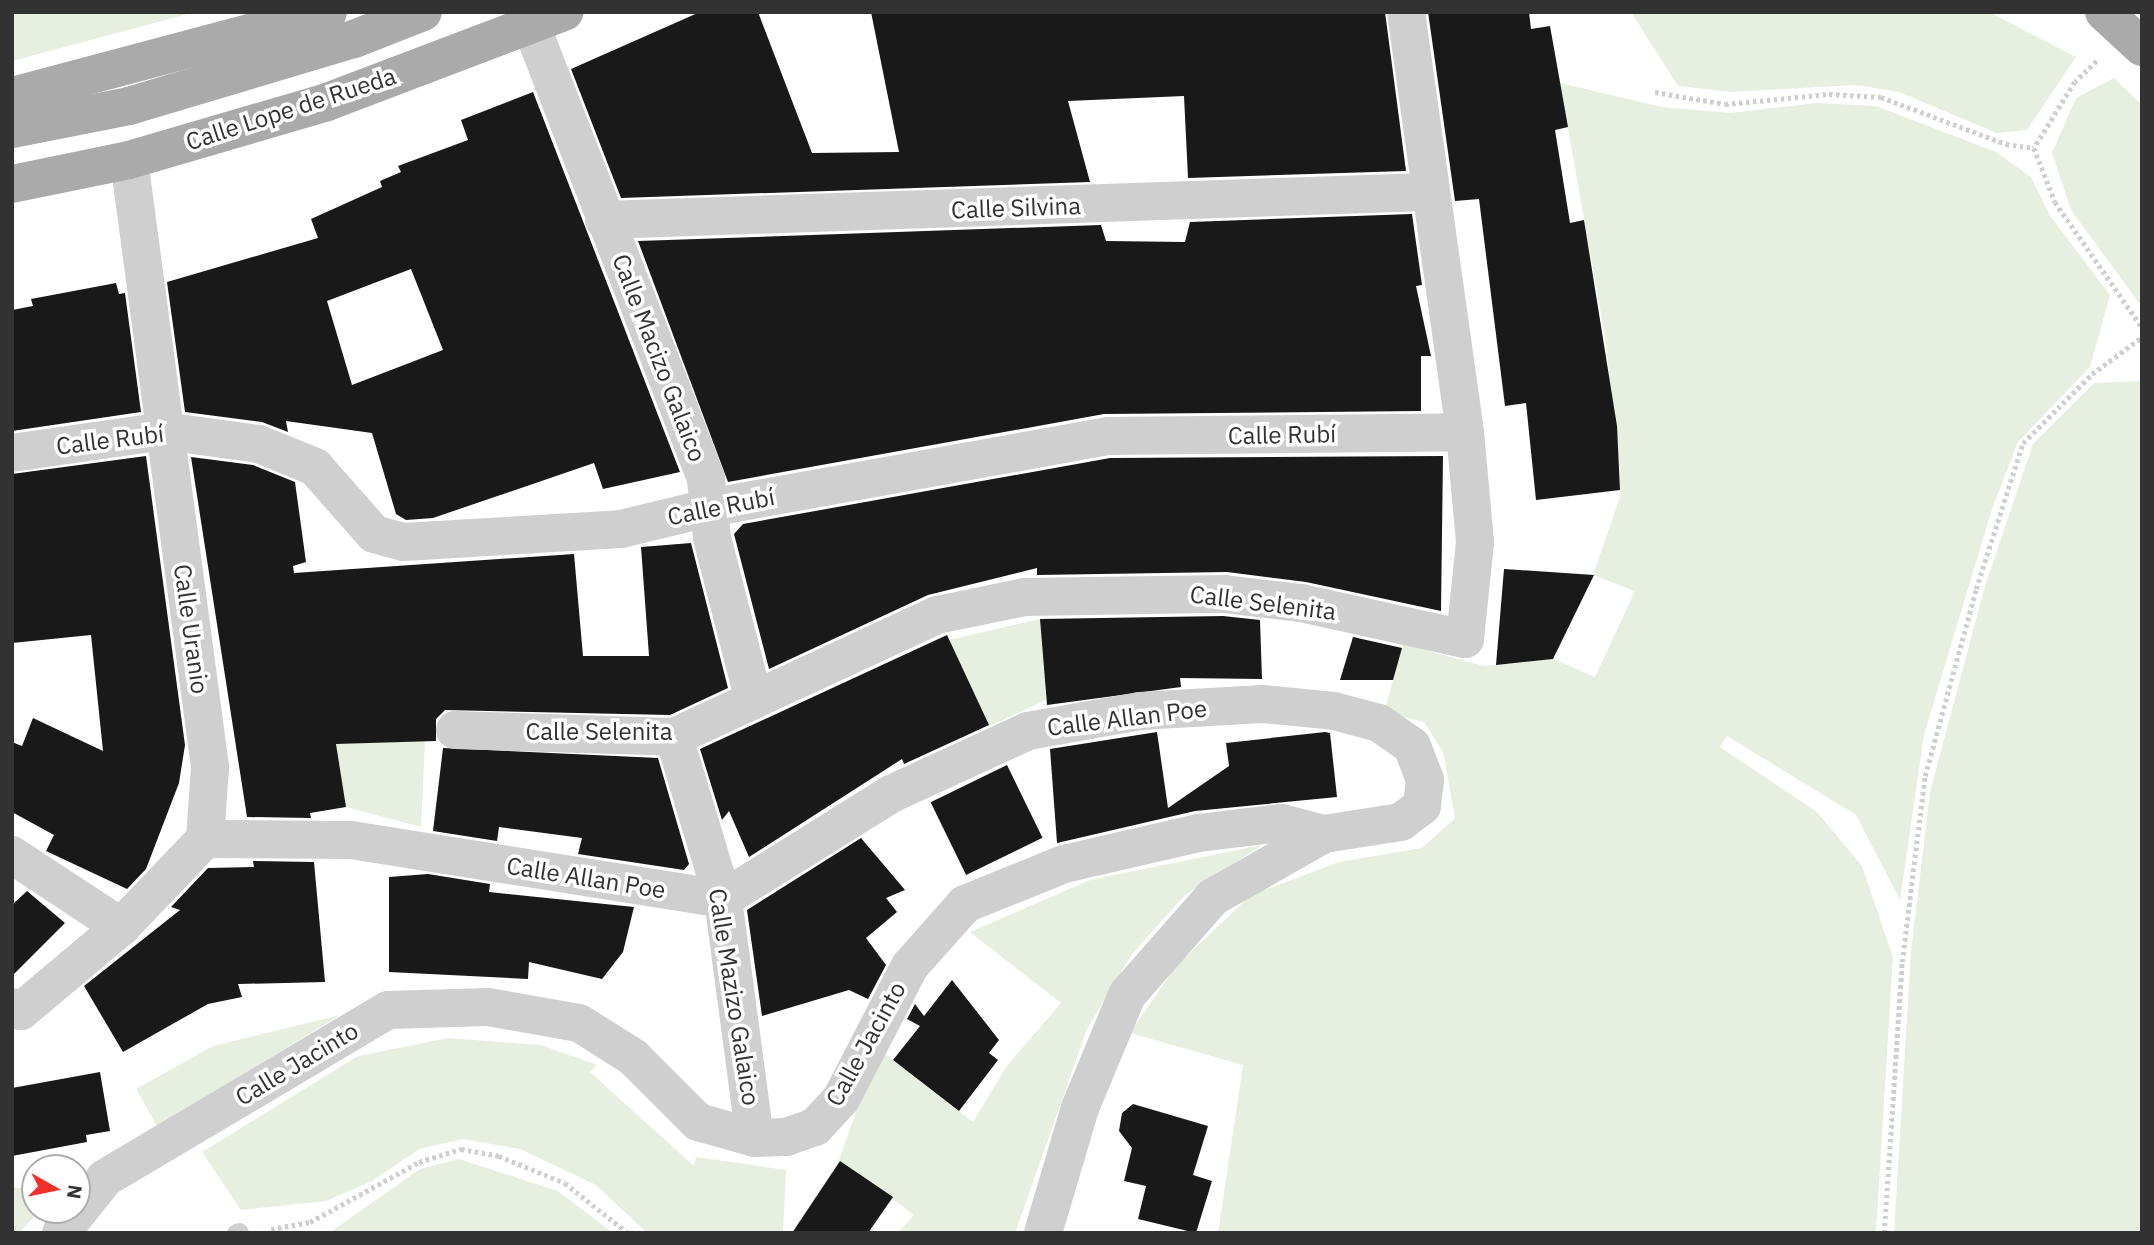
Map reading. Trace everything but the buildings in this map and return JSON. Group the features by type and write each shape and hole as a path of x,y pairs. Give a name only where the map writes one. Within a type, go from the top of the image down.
{"main road":[{"name":"Calle Lope de Rueda","path":"12,129 129,106 354,39 423,12"},
{"path":"12,96 320,15 354,39 438,61"},
{"name":"Calle Lope de Rueda","path":"12,184 130,160 327,102 548,19"}],"street":[{"name":"Calle Selenita","path":"455,730 674,737 937,615 1025,597 1224,594 1301,603 1465,639 1475,542 1465,432 1427,192 1406,12"},
{"name":"Calle Macizo Galaico","path":"548,19 604,220 706,478 708,508 754,700"},
{"name":"Calle Uranio","path":"130,160 210,767 205,839"},
{"name":"Calle Silvina","path":"604,220 1427,192"},
{"name":"Calle Rubí","path":"12,453 164,431 260,444 315,467 374,534 404,542 621,529 708,508 1108,436 1465,432"},
{"name":"Calle Allan Poe","path":"205,839 351,840 723,899 891,794 1015,737 1140,712 1263,704 1334,711 1379,723 1412,747 1425,780 1422,806 1401,822 1324,834 1213,897 1127,995 1080,1108 1043,1233"},
{"name":"Calle Mazizo Galaico","path":"674,737 723,899 755,1138"},
{"name":"Calle Jacinto","path":"61,1233 105,1178 388,1010 488,1007 579,1023 633,1057 698,1122 755,1138 786,1137 815,1127 841,1099 910,966 965,904 1064,864 1198,833 1281,823 1324,834"},
{"path":"12,1007 21,1011 121,927 205,839"},
{"path":"12,855 121,927"}],"path":[{"path":"2034,148 2075,82 2124,31"},
{"path":"1655,92 1725,104 1829,94 1881,97 2006,144 2034,148"},
{"path":"2034,148 2055,202 2142,327"},
{"path":"1884,1233 1902,962 1925,776 1976,589 2023,443 2091,374 2142,337"},
{"path":"237,1232 310,1222 419,1162 461,1149 499,1156 565,1183 628,1233"}],"green space":[{"path":"12,12 195,12 12,61"},
{"path":"1631,12 1989,12 2076,57 2027,130 1997,133 1899,92 1856,85 1730,92 1678,86"},
{"path":"2114,78 2142,105 2142,307 2071,210 2052,153 2076,98"},
{"path":"1560,83 1662,107 1730,113 1817,103 1876,106 1996,152 2031,177 2050,216 2110,295 2090,367 2018,442 1992,509 1924,735 1900,900 1856,815 1727,736 1720,747 1817,812 1862,866 1893,957 1876,1233 1218,1233 1243,1065 1130,1033 1176,966 1251,895 1339,862 1422,848 1455,818 1443,752 1424,722 1384,712 1403,644 1484,666 1553,659 1595,677 1635,591 1593,575 1620,497 1620,470 1605,337"},
{"path":"2142,381 2142,1233 1894,1233 1911,952 1930,792 1985,586 2033,444 2094,383"},
{"path":"1040,619 1046,700 987,727 949,640"},
{"path":"425,741 421,827 346,807 336,744"},
{"path":"1262,845 1185,895 1132,954 1087,1029 1015,1233 898,1233 914,1215 839,1160 878,1049 973,1122 1006,1067 1061,1003 970,932 1090,880"},
{"path":"340,1015 157,1126 136,1089 213,1046"},
{"path":"448,1038 541,1045 597,1065 590,1072 694,1166 696,1157 786,1170 783,1233 647,1233 596,1185 520,1149 463,1139 419,1149 372,1181 326,1201 241,1210 202,1152 358,1056"},
{"path":"459,1159 558,1191 613,1233 329,1233 420,1169"},
{"path":"12,1187 21,1188 21,1224 27,1224 19,1233 12,1233"}]}
